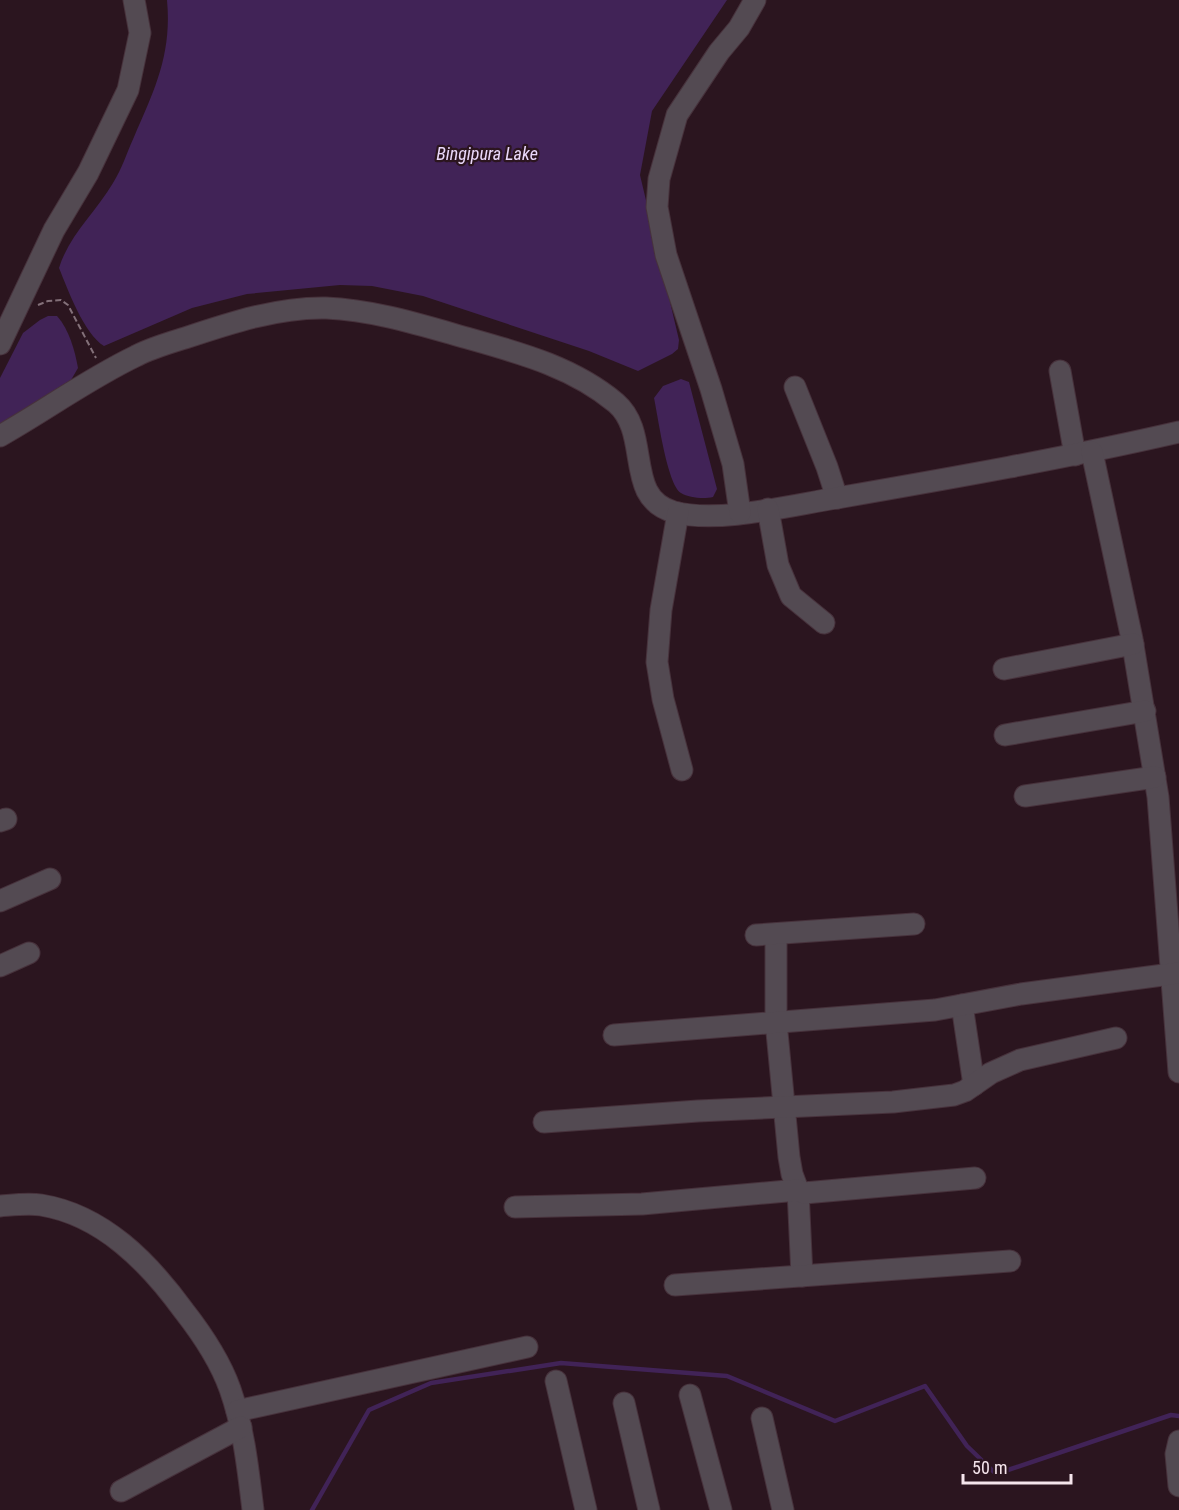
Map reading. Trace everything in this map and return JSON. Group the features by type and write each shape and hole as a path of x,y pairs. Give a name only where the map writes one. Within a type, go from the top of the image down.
{"street":[{"path":"0,344 54,230 88,173 128,90 140,33 134,0"},
{"path":"740,513 733,464 711,389 666,255 657,207 659,179 677,116 719,52 739,28 755,0"},
{"path":"0,436 104,372 139,354 213,328 255,317 326,308 393,317 529,355 556,366 599,390 618,405 631,423 638,445 641,475 649,498 661,507 678,513 710,515 740,513 837,498 1083,454 1179,432"},
{"path":"1060,371 1133,644 1145,711 1155,777 1175,974 1179,1072"},
{"path":"795,387 837,498"},
{"path":"768,509 778,565 790,596 824,623"},
{"path":"678,513 661,610 657,662 663,699 682,770"},
{"path":"1004,669 1133,644"},
{"path":"1005,735 1145,711"},
{"path":"1025,796 1155,777"},
{"path":"0,901 50,879"},
{"path":"802,1276 798,1190 789,1157 766,934 914,924"},
{"path":"0,966 29,952"},
{"path":"614,1035 924,1011 1020,994 1175,974"},
{"path":"962,1005 974,1085"},
{"path":"544,1122 698,1111 893,1102 954,1095 991,1073 1020,1060 1116,1038"},
{"path":"514,1207 642,1204 798,1190 804,1193 975,1178"},
{"path":"0,1206 40,1205 58,1209 89,1222 113,1236 158,1275 196,1326 229,1386 239,1419 250,1478 253,1510"},
{"path":"675,1285 1010,1261"},
{"path":"121,1491 239,1419 527,1347"},
{"path":"556,1381 586,1510"},
{"path":"690,1395 721,1510"},
{"path":"624,1403 649,1510"},
{"path":"762,1418 783,1510"},
{"path":"1179,1442 1176,1454 1179,1486"}],"path":[{"path":"15,313 48,301 62,300 68,305 104,372"}],"water":[{"name":"Bingipura Lake","path":"167,0 727,0 652,111 640,175 679,340 678,349 638,371 589,351 423,296 372,286 340,285 247,294 192,308 104,346 83,322 59,268 69,245 116,178 149,103 160,71 167,37"},
{"path":"48,316 57,316 65,327 78,368 71,380 0,424 0,378 23,333"},
{"path":"681,379 689,382 717,489 713,497 697,498 681,493 671,477 667,464 654,398 663,386"}],"waterway":[{"path":"312,1510 369,1410 431,1383 561,1363 727,1376 835,1421 925,1386 967,1446 996,1474 1171,1415 1179,1416"}]}
